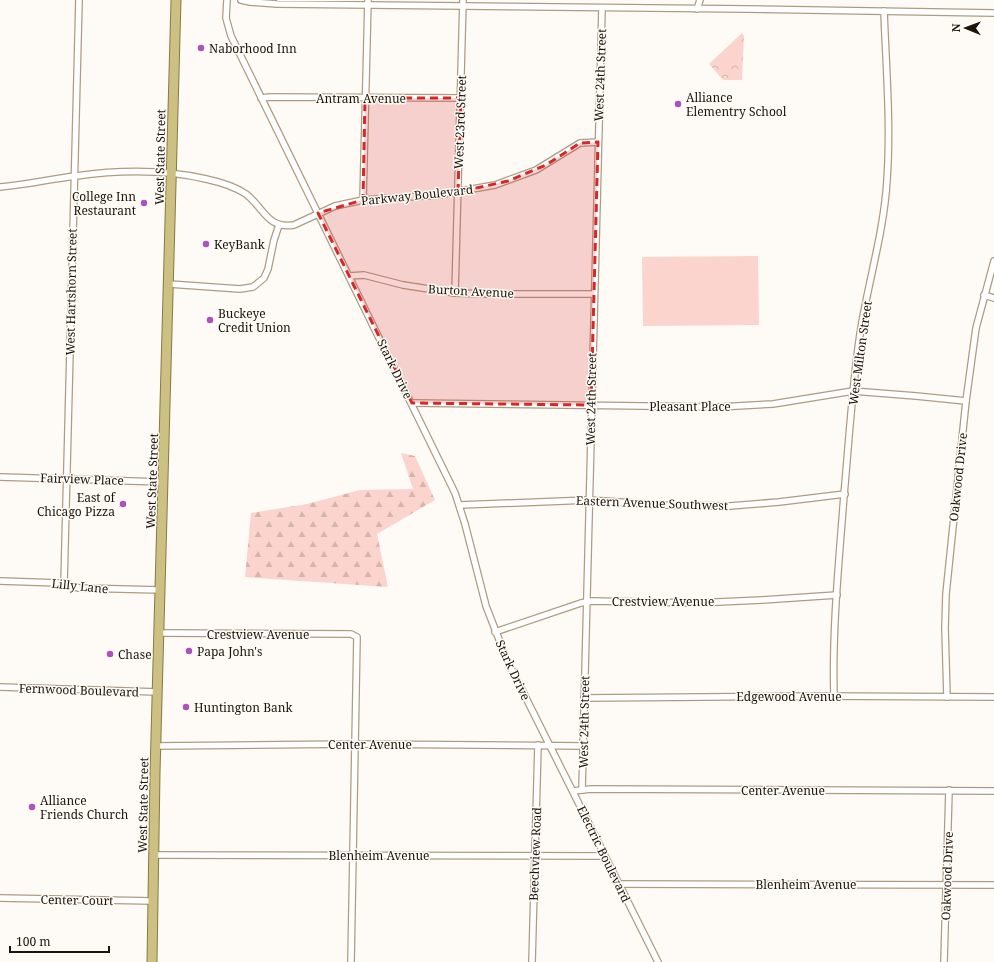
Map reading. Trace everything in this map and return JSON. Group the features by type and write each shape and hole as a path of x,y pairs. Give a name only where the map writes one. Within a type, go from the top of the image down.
{"highway":[{"name":"West State Street","path":"152,962 156,746 176,0"}],"street":[{"name":"West Hartshorn Street","path":"64,584 79,0"},
{"name":"Stark Drive","path":"227,0 226,18 231,36 455,493 460,505 486,606 495,632 507,660 549,745"},
{"path":"242,0 277,4 463,3 602,8 994,13"},
{"path":"697,9 700,0"},
{"path":"363,200 368,3"},
{"name":"West 23rd Street","path":"455,292 463,3"},
{"name":"West 24th Street","path":"582,790 602,8"},
{"name":"West Milton Street","path":"834,696 833,646 836,595 853,391 862,320 882,228 887,181 889,142 884,11"},
{"name":"Antram Avenue","path":"261,98 461,98"},
{"name":"Parkway Boulevard","path":"278,225 294,225 335,206 363,200 458,192 495,185 546,165 580,143 598,142"},
{"path":"0,187 74,176 141,171 171,172 236,188 252,199 267,218 278,225 268,270 264,278 253,287 240,289 169,284"},
{"name":"Oakwood Drive","path":"948,696 945,608 966,401 972,347 984,295 994,261"},
{"name":"Burton Avenue","path":"349,276 364,275 403,285 455,292 491,294 594,294"},
{"path":"984,295 994,298"},
{"name":"Pleasant Place","path":"412,403 719,407 749,406 795,401 853,391 966,401"},
{"name":"Fairview Place","path":"0,477 163,482"},
{"name":"Eastern Avenue Southwest","path":"460,505 589,500 664,505 730,506 845,494"},
{"name":"Lilly Lane","path":"0,581 64,584 79,588 161,590"},
{"name":"Crestview Avenue","path":"495,632 586,602 595,601 696,603 836,595"},
{"name":"Crestview Avenue","path":"160,633 351,634 356,636 358,640 355,744"},
{"name":"Fernwood Boulevard","path":"0,687 158,692"},
{"name":"Edgewood Avenue","path":"584,698 834,696 994,697"},
{"path":"351,962 355,744"},
{"name":"Center Avenue","path":"156,746 355,744 583,746"},
{"name":"Beechview Road","path":"532,962 538,745"},
{"name":"Electric Boulevard","path":"549,745 658,962"},
{"name":"Oakwood Drive","path":"944,962 949,790"},
{"name":"Center Avenue","path":"573,791 994,791"},
{"name":"Blenheim Avenue","path":"154,855 604,856"},
{"name":"Blenheim Avenue","path":"618,884 994,885"},
{"name":"Center Court","path":"0,898 153,901"}],"highlighted area":[{"path":"365,98 461,98 458,192 508,181 546,165 580,143 598,142 591,405 412,403 318,213 363,200"}],"green space":[{"path":"742,33 744,36 742,80 723,80 709,64"},
{"path":"734,41 743,51 726,67 718,57"},
{"path":"758,256 759,325 643,326 642,257"},
{"path":"401,453 415,456 435,500 377,534 388,587 245,577 251,513 307,504 360,490 413,489"}],"place":[{"name":"Naborhood Inn","path":"201,48"},
{"name":"Alliance Elementry School","path":"678,104"},
{"name":"College Inn Restaurant","path":"144,203"},
{"name":"KeyBank","path":"206,244"},
{"name":"Buckeye Credit Union","path":"210,320"},
{"name":"East of Chicago Pizza","path":"123,504"},
{"name":"Papa John's","path":"189,651"},
{"name":"Chase","path":"110,654"},
{"name":"Huntington Bank","path":"186,707"},
{"name":"Alliance Friends Church","path":"32,807"}]}
